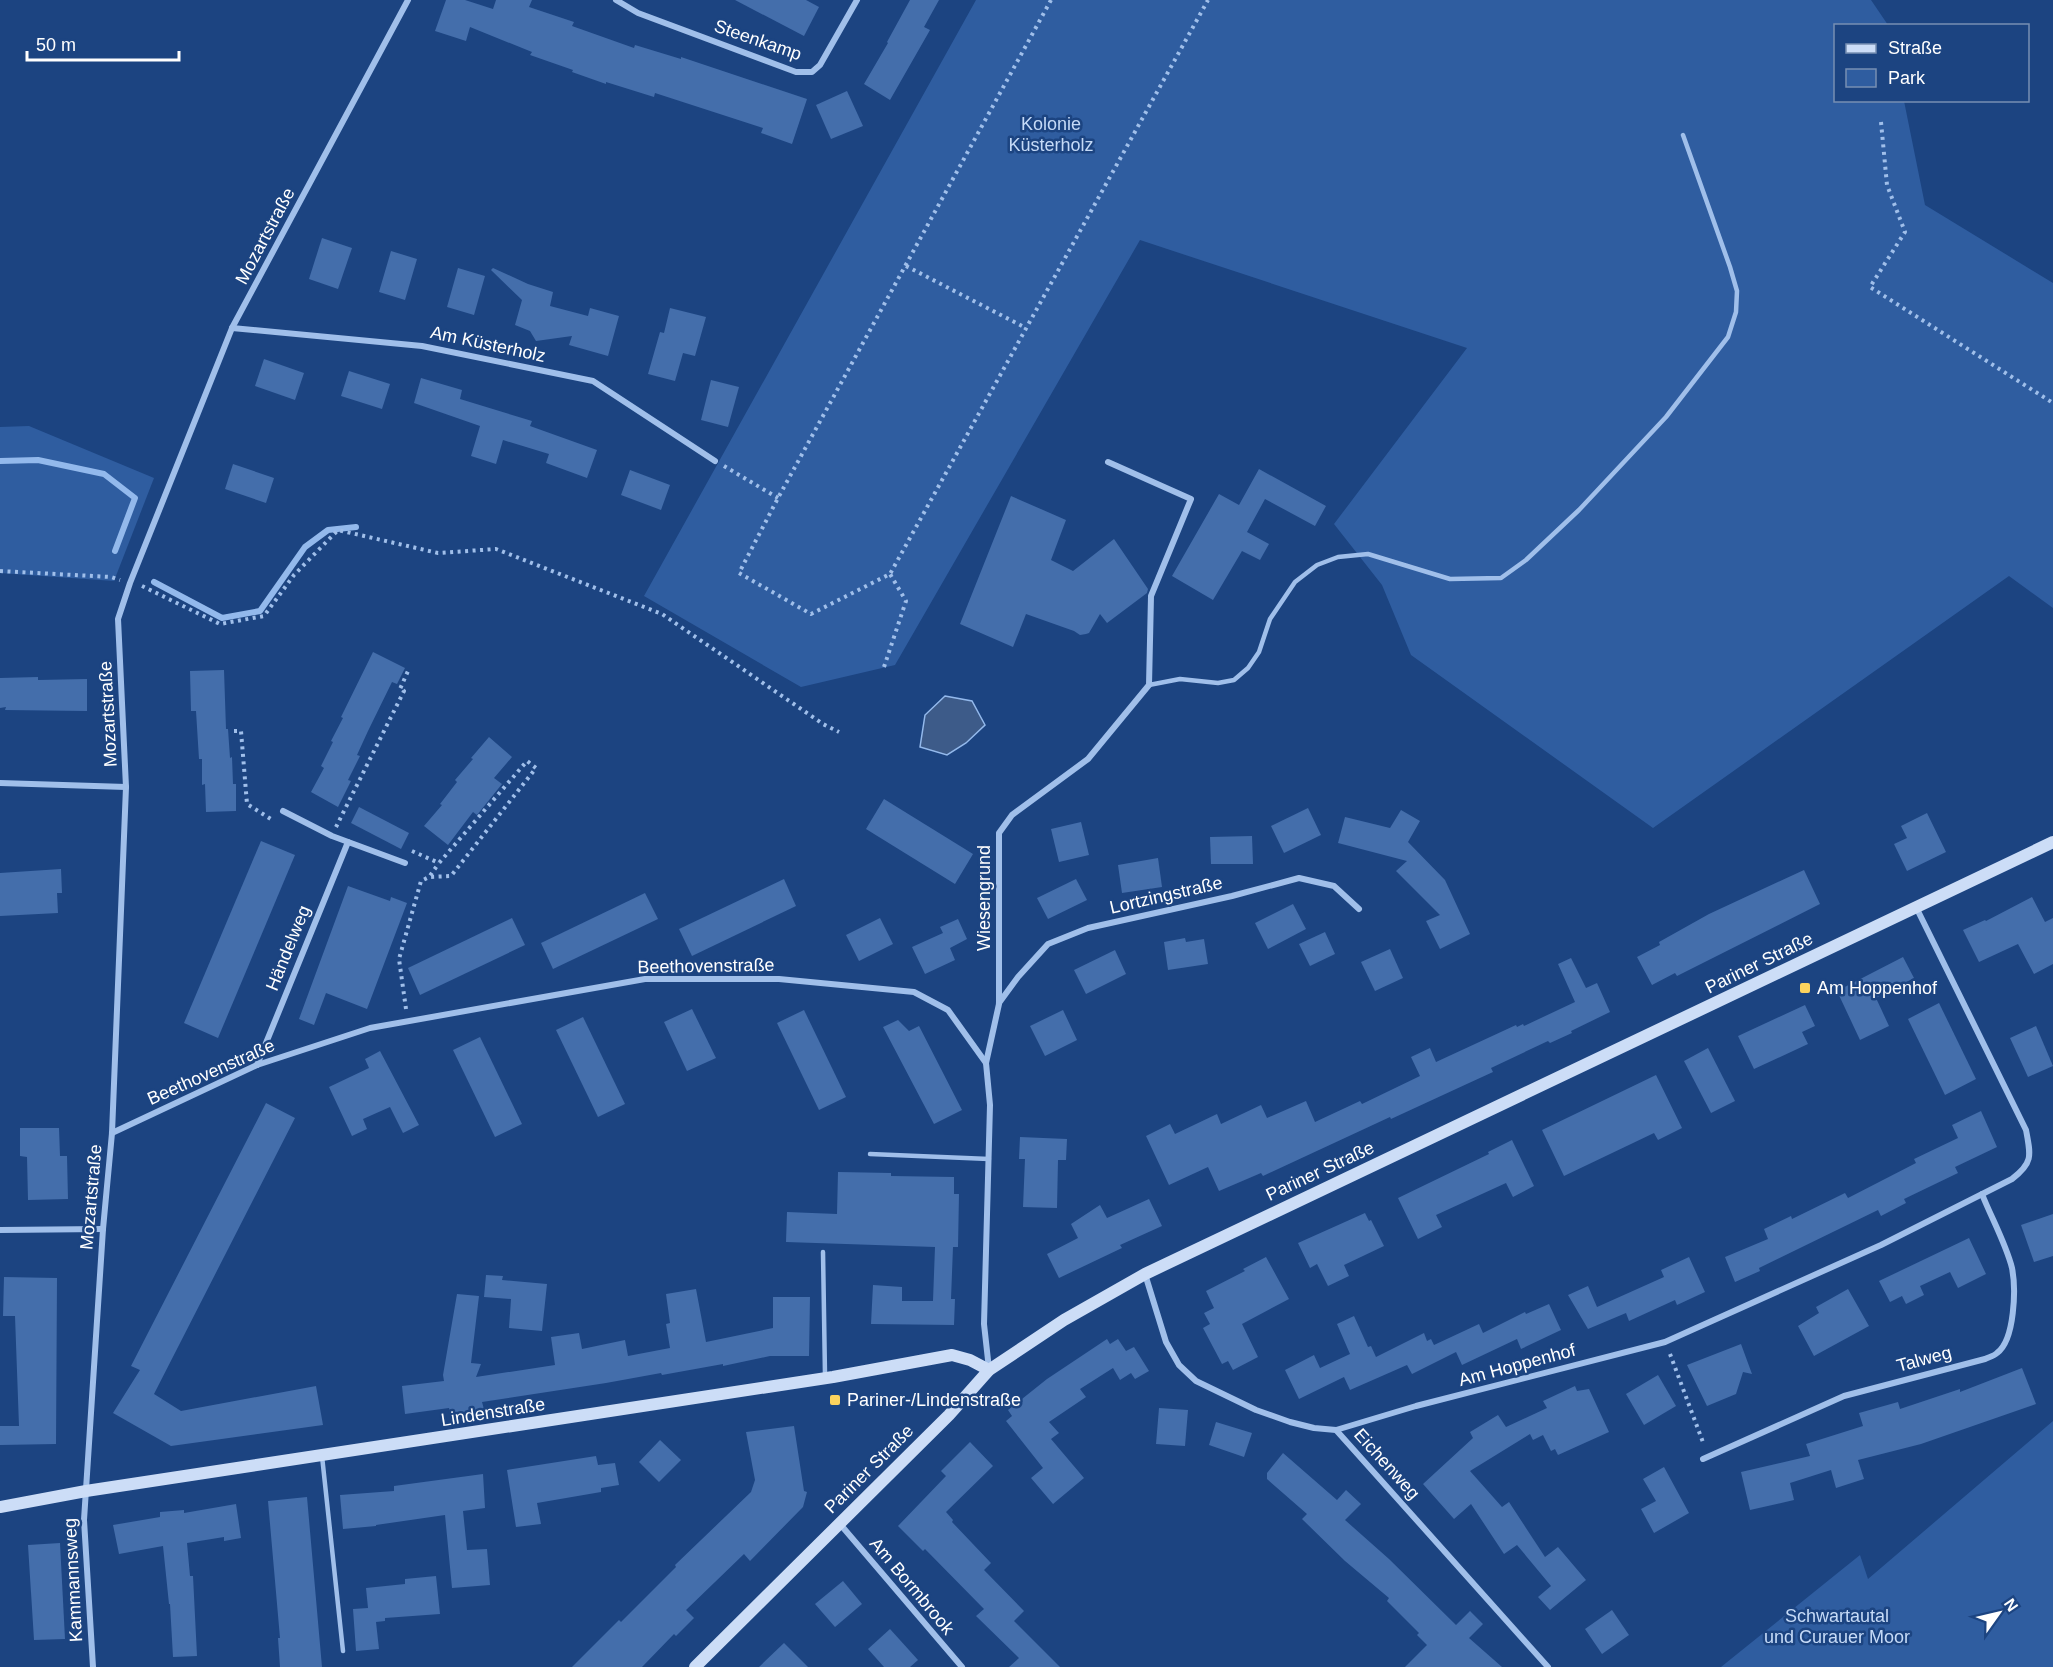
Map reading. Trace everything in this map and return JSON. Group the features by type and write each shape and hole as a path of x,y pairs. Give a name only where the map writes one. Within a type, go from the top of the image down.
{"street":[{"name":"Mozartstraße","path":"86,1491 103,1229 112,1133 126,787 118,619 130,583 232,328 408,0"},
{"name":"Steenkamp","path":"616,0 638,13 796,72 812,72 820,65 857,0"},
{"name":"Am Küsterholz","path":"232,328 422,346 593,381 715,461"},
{"path":"1108,462 1191,499 1151,596 1149,685"},
{"name":"Wiesengrund","path":"986,1063 999,1004 999,833 1012,815 1088,759 1149,685"},
{"path":"0,783 126,787"},
{"path":"284,811 332,836 405,863"},
{"name":"Händelweg","path":"257,1065 348,842"},
{"name":"Pariner Straße","path":"695,1667 949,1414 989,1370 1064,1320 1145,1274 2053,842"},
{"name":"Lortzingstraße","path":"999,1004 1018,976 1048,944 1088,928 1232,896 1299,878 1334,886 1359,909"},
{"name":"Am Hoppenhof","path":"1336,1430 1665,1342 1881,1245 2012,1179 2027,1168 2031,1153 2026,1130 1916,907"},
{"name":"Beethovenstraße","path":"112,1133 257,1065 370,1028 645,979 779,979 914,992 948,1010 986,1063"},
{"path":"986,1063 990,1106 984,1324 989,1370"},
{"name":"Talweg","path":"1703,1459 1844,1396 1985,1359 1998,1353 2007,1338 2013,1314 2012,1268 1982,1194"},
{"path":"0,1230 103,1229"},
{"name":"Eichenweg","path":"1145,1274 1166,1342 1179,1365 1196,1381 1256,1410 1290,1422 1336,1430 1548,1667"},
{"name":"Lindenstraße","path":"0,1507 86,1491 825,1378 952,1355 970,1360 989,1370"},
{"name":"Kammannsweg","path":"86,1491 84,1520 93,1667"},
{"name":"Am Bormbrook","path":"840,1524 962,1667"}],"lane":[{"path":"1149,685 1180,679 1218,683 1234,680 1248,668 1259,652 1270,619 1295,582 1317,565 1338,557 1368,554 1450,579 1501,578 1526,560 1580,510 1666,417 1728,337 1736,312 1737,291 1730,267 1683,135"},
{"path":"870,1154 989,1159"},
{"path":"823,1252 825,1378"},
{"path":"322,1456 343,1650"}],"path":[{"path":"1052,0 739,573 811,614 890,574 1208,0"},
{"path":"1881,122 1887,185 1905,232 1870,287 2053,403"},
{"path":"906,266 1026,328"},
{"path":"715,461 778,498"},
{"path":"0,571 111,577 148,588 220,624 264,616 294,575 338,530 438,553 496,549 662,614 823,724 839,732"},
{"path":"884,667 906,601 890,574"},
{"path":"332,836 404,691 400,689 408,671"},
{"path":"234,731 241,731 247,804 276,822 284,811"},
{"path":"407,1022 399,959 421,881 429,877 451,876 536,768 527,760 429,877"},
{"path":"405,863 411,850 439,863"},
{"path":"1665,1342 1703,1442 1711,1455"}],"green space":[{"name":"Kolonie Küsterholz","path":"976,0 1871,0 1887,24 1834,24 1834,102 1904,102 1925,205 2053,283 2053,608 2009,576 1653,828 1411,655 1382,585 1334,524 1467,348 1140,240 895,665 801,687 644,596"},
{"path":"29,426 154,478 114,581 0,573 0,427"},
{"name":"Schwartautal und Curauer Moor","path":"2053,1421 2053,1667 1721,1667 1860,1555 1868,1579"}],"shaded area":[{"path":"945,696 972,701 985,725 966,743 947,755 920,747 925,715"}],"building":[{"path":"446,0 465,0 493,9 496,0 532,0 529,7 574,22 572,26 634,48 635,45 681,59 681,57 807,99 792,144 761,133 763,128 655,93 654,97 572,72 573,70 530,55 532,52 470,27 466,41 435,31"},
{"path":"735,0 806,0 819,7 804,36"},
{"path":"910,0 939,0 924,27 930,30 890,100 864,84"},
{"path":"847,91 863,126 831,139 816,105"},
{"path":"322,238 352,248 338,289 309,279"},
{"path":"391,251 417,259 405,300 379,292"},
{"path":"458,268 485,276 474,315 447,307"},
{"path":"493,268 528,284 553,292 550,306 588,316 590,308 619,316 608,356 569,345 572,336 536,341 530,331 515,325 522,300 491,270"},
{"path":"670,308 706,317 695,356 683,353 675,381 648,374 660,332 664,333"},
{"path":"264,359 304,373 295,400 255,386"},
{"path":"349,371 390,384 382,409 341,396"},
{"path":"421,378 462,390 460,399 532,421 530,426 597,450 587,478 546,463 549,454 503,440 496,464 471,456 480,426 414,403"},
{"path":"711,380 739,387 728,427 701,420"},
{"path":"233,464 274,478 266,503 225,489"},
{"path":"1259,469 1326,506 1315,526 1265,499 1247,532 1269,544 1260,560 1242,551 1213,600 1172,576 1219,494 1239,505"},
{"path":"630,470 670,485 661,510 621,495"},
{"path":"1011,496 1066,520 1051,560 1073,571 1114,539 1148,589 1147,593 1107,623 1100,614 1089,633 1086,634 1080,635 1026,614 1013,647 960,624"},
{"path":"373,652 405,668 397,684 392,682 368,731 357,755 360,756 348,780 351,781 338,807 311,792 324,768 321,766 343,718 341,717"},
{"path":"224,670 226,729 228,729 230,758 232,757 233,784 236,784 236,811 206,812 196,711 191,711 190,671"},
{"path":"38,677 38,680 87,679 87,711 5,710 6,707 0,708 0,678"},
{"path":"489,737 512,757 494,778 502,784 477,815 473,812 448,845 424,826 442,805 440,804 457,782 455,780 473,759 471,758"},
{"path":"884,799 973,854 955,884 866,829"},
{"path":"359,807 409,833 401,849 351,823"},
{"path":"1308,808 1321,835 1284,853 1271,826"},
{"path":"1401,810 1420,821 1408,842 1445,880 1470,934 1440,949 1426,921 1440,915 1396,871 1407,861 1338,843 1345,817 1390,828"},
{"path":"1927,813 1946,852 1907,871 1894,844 1907,838 1901,826"},
{"path":"1081,822 1089,855 1059,862 1051,829"},
{"path":"1252,836 1253,864 1211,864 1210,837"},
{"path":"261,841 295,855 218,1038 184,1023"},
{"path":"1158,858 1162,887 1122,893 1118,865"},
{"path":"61,869 62,893 57,893 58,913 0,916 0,873"},
{"path":"1804,870 1820,904 1677,976 1675,973 1652,985 1637,957 1709,914"},
{"path":"784,879 796,906 692,956 679,929"},
{"path":"1076,879 1087,900 1048,919 1037,898"},
{"path":"348,886 390,901 391,897 407,903 367,1009 326,993 314,1025 299,1019"},
{"path":"645,893 658,919 553,969 541,943"},
{"path":"2032,897 2045,922 2053,918 2053,964 2034,974 2018,944 1979,962 1963,930 1986,921"},
{"path":"1293,904 1306,929 1268,949 1255,923"},
{"path":"512,918 525,945 420,995 408,968"},
{"path":"880,918 893,944 859,961 846,935"},
{"path":"958,919 967,939 950,948 955,960 925,974 912,947 943,933 940,927"},
{"path":"1325,932 1335,954 1310,966 1299,944"},
{"path":"1185,938 1186,942 1204,939 1208,964 1168,970 1164,942"},
{"path":"1390,949 1403,978 1375,991 1361,962"},
{"path":"1115,950 1126,974 1086,994 1074,970"},
{"path":"1903,957 1914,978 1876,998 1889,1026 1860,1040 1837,991"},
{"path":"1571,958 1586,988 1597,983 1610,1012 1571,1031 1572,1033 1550,1043 1548,1041 1491,1068 1493,1072 1263,1176 1261,1173 1219,1191 1208,1167 1169,1185 1146,1136 1170,1124 1175,1134 1217,1114 1221,1124 1261,1105 1267,1118 1306,1101 1315,1122 1360,1101 1362,1104 1420,1076 1411,1057 1430,1048 1436,1062 1516,1025 1517,1027 1523,1024 1524,1026 1575,1002 1558,964"},
{"path":"1939,1003 1976,1079 1945,1095 1908,1019"},
{"path":"1805,1005 1815,1026 1802,1032 1808,1044 1754,1069 1738,1036"},
{"path":"692,1009 716,1058 687,1071 664,1022"},
{"path":"804,1010 846,1097 819,1110 777,1023"},
{"path":"1063,1010 1077,1040 1045,1056 1030,1026"},
{"path":"583,1017 625,1104 598,1117 556,1030"},
{"path":"898,1020 909,1031 919,1026 962,1110 934,1124 883,1027"},
{"path":"2036,1026 2053,1066 2028,1077 2010,1038"},
{"path":"480,1037 522,1124 495,1137 453,1050"},
{"path":"1708,1048 1735,1101 1711,1113 1684,1061"},
{"path":"380,1051 419,1125 403,1133 390,1107 363,1119 367,1129 352,1136 329,1087 369,1068 365,1059"},
{"path":"1656,1075 1682,1128 1658,1140 1654,1133 1564,1176 1542,1130"},
{"path":"266,1103 295,1118 154,1394 181,1411 316,1386 323,1425 171,1446 113,1413 140,1370 131,1366"},
{"path":"1981,1111 1997,1147 1955,1167 1958,1173 1904,1199 1906,1203 1881,1216 1878,1210 1735,1282 1725,1257 1768,1239 1764,1229 1791,1216 1792,1219 1845,1193 1848,1198 1916,1163 1914,1159 1958,1138 1952,1125"},
{"path":"20,1128 59,1128 60,1156 67,1156 68,1199 28,1200 27,1157 20,1156"},
{"path":"1020,1137 1067,1139 1066,1160 1058,1160 1057,1208 1023,1207 1025,1159 1019,1159"},
{"path":"1512,1140 1534,1186 1513,1197 1506,1183 1436,1215 1442,1227 1418,1239 1398,1198 1489,1154 1488,1152"},
{"path":"838,1172 954,1177 954,1194 959,1194 958,1247 953,1247 951,1299 955,1299 954,1325 871,1324 873,1285 902,1287 902,1301 933,1301 935,1247 786,1242 787,1212 837,1214"},
{"path":"1149,1199 1162,1226 1120,1245 1122,1248 1059,1278 1047,1254 1078,1238 1071,1224 1100,1205 1107,1218"},
{"path":"1365,1213 1384,1246 1344,1265 1349,1276 1328,1286 1317,1264 1310,1268 1298,1243"},
{"path":"2053,1214 2053,1256 2034,1262 2021,1225"},
{"path":"1969,1238 1986,1274 1958,1288 1950,1272 1920,1286 1924,1295 1906,1304 1902,1296 1890,1302 1879,1281"},
{"path":"1266,1257 1289,1299 1242,1324 1258,1357 1233,1370 1228,1361 1222,1364 1203,1328 1210,1324 1204,1313 1214,1308 1206,1291 1245,1271 1243,1269"},
{"path":"1689,1257 1705,1292 1677,1305 1675,1300 1629,1321 1626,1313 1588,1329 1568,1295 1588,1286 1597,1307 1664,1277 1661,1270"},
{"path":"486,1275 503,1276 502,1280 547,1284 542,1331 509,1328 511,1299 484,1297"},
{"path":"4,1277 57,1278 56,1444 0,1445 0,1426 19,1426 15,1316 3,1316"},
{"path":"696,1289 706,1342 773,1328 773,1297 810,1297 809,1356 770,1356 723,1366 723,1364 662,1375 661,1373 482,1402 485,1413 451,1420 449,1408 405,1414 402,1386 444,1381 443,1375 457,1294 479,1296 471,1363 481,1364 476,1377 555,1365 551,1337 579,1333 582,1349 625,1340 628,1356 670,1348 666,1324 670,1323 666,1294"},
{"path":"1848,1289 1869,1326 1814,1356 1798,1326 1819,1313 1816,1307"},
{"path":"1549,1304 1561,1330 1521,1349 1517,1339 1462,1365 1456,1352 1412,1374 1407,1365 1350,1390 1344,1377 1299,1399 1285,1370 1314,1355 1320,1368 1350,1354 1337,1324 1354,1316 1368,1347 1371,1346 1376,1357 1424,1333 1427,1341 1431,1339 1434,1345 1479,1324 1483,1333 1525,1312 1526,1314"},
{"path":"1107,1339 1110,1344 1118,1339 1126,1351 1134,1347 1149,1371 1135,1379 1131,1373 1120,1380 1113,1368 1080,1389 1086,1397 1049,1422 1059,1433 1051,1439 1084,1478 1053,1504 1031,1478 1043,1468 1006,1421 1012,1416 1008,1410 1047,1379"},
{"path":"1741,1344 1752,1374 1743,1372 1736,1394 1707,1406 1687,1365"},
{"path":"2022,1368 2036,1404 1921,1444 1858,1460 1864,1479 1836,1488 1831,1470 1790,1483 1794,1500 1750,1510 1741,1472 1810,1456 1806,1444 1863,1426 1859,1413 1898,1402 1900,1409 1960,1389 1960,1392"},
{"path":"1658,1375 1676,1406 1644,1425 1626,1394"},
{"path":"1575,1386 1577,1391 1589,1389 1609,1432 1558,1455 1555,1449 1551,1451 1543,1435 1533,1440 1530,1434 1470,1471 1502,1507 1509,1502 1545,1557 1558,1547 1586,1580 1550,1610 1538,1597 1551,1586 1517,1545 1504,1554 1471,1504 1454,1519 1423,1484 1473,1438 1470,1432 1498,1415 1506,1427 1547,1408 1543,1401"},
{"path":"1159,1408 1188,1410 1185,1446 1156,1444"},
{"path":"1216,1422 1252,1433 1244,1457 1209,1445"},
{"path":"794,1426 804,1491 807,1492 803,1507 750,1561 744,1554 686,1610 694,1618 676,1636 674,1634 642,1667 572,1667 619,1620 621,1622 676,1567 675,1565 751,1492 755,1480 746,1432"},
{"path":"660,1440 681,1460 659,1482 639,1462"},
{"path":"970,1442 993,1466 946,1512 953,1520 952,1522 991,1563 984,1570 1024,1611 1014,1621 1060,1667 1009,1667 1019,1658 976,1616 984,1609 925,1549 923,1551 898,1526 946,1476 941,1471"},
{"path":"1283,1453 1337,1500 1346,1490 1361,1504 1345,1520 1389,1559 1456,1625 1470,1611 1483,1624 1469,1638 1502,1667 1405,1667 1427,1645 1417,1635 1419,1633 1387,1601 1389,1598 1345,1561 1302,1519 1307,1514 1267,1479 1267,1473"},
{"path":"596,1456 598,1465 615,1463 619,1485 601,1488 601,1492 537,1503 541,1524 516,1527 507,1470"},
{"path":"1664,1467 1689,1513 1654,1533 1641,1509 1656,1501 1643,1479"},
{"path":"483,1474 485,1508 463,1511 467,1550 487,1549 490,1585 452,1588 445,1515 343,1529 340,1495 394,1491 394,1486"},
{"path":"307,1497 322,1667 280,1667 278,1638 280,1638 268,1501"},
{"path":"236,1504 241,1538 224,1541 224,1537 187,1543 190,1576 193,1576 197,1656 173,1657 163,1546 119,1554 113,1525 160,1517 160,1512 184,1510 184,1513"},
{"path":"60,1543 65,1639 34,1640 28,1545"},
{"path":"436,1576 440,1614 385,1618 385,1621 376,1622 379,1649 356,1651 353,1609 368,1608 366,1588 405,1584 405,1579"},
{"path":"843,1581 862,1604 835,1627 815,1604"},
{"path":"1612,1610 1629,1635 1602,1654 1585,1629"},
{"path":"890,1629 918,1660 910,1667 884,1667 868,1649"},
{"path":"784,1643 808,1667 759,1667"}],"waterway":[{"path":"0,461 38,460 104,474 135,498 115,551"},
{"path":"154,582 222,618 260,611 305,547 328,530 356,527"}],"place":[{"name":"Am Hoppenhof","path":"1805,988"},
{"name":"Pariner-/Lindenstraße","path":"835,1400"}]}
